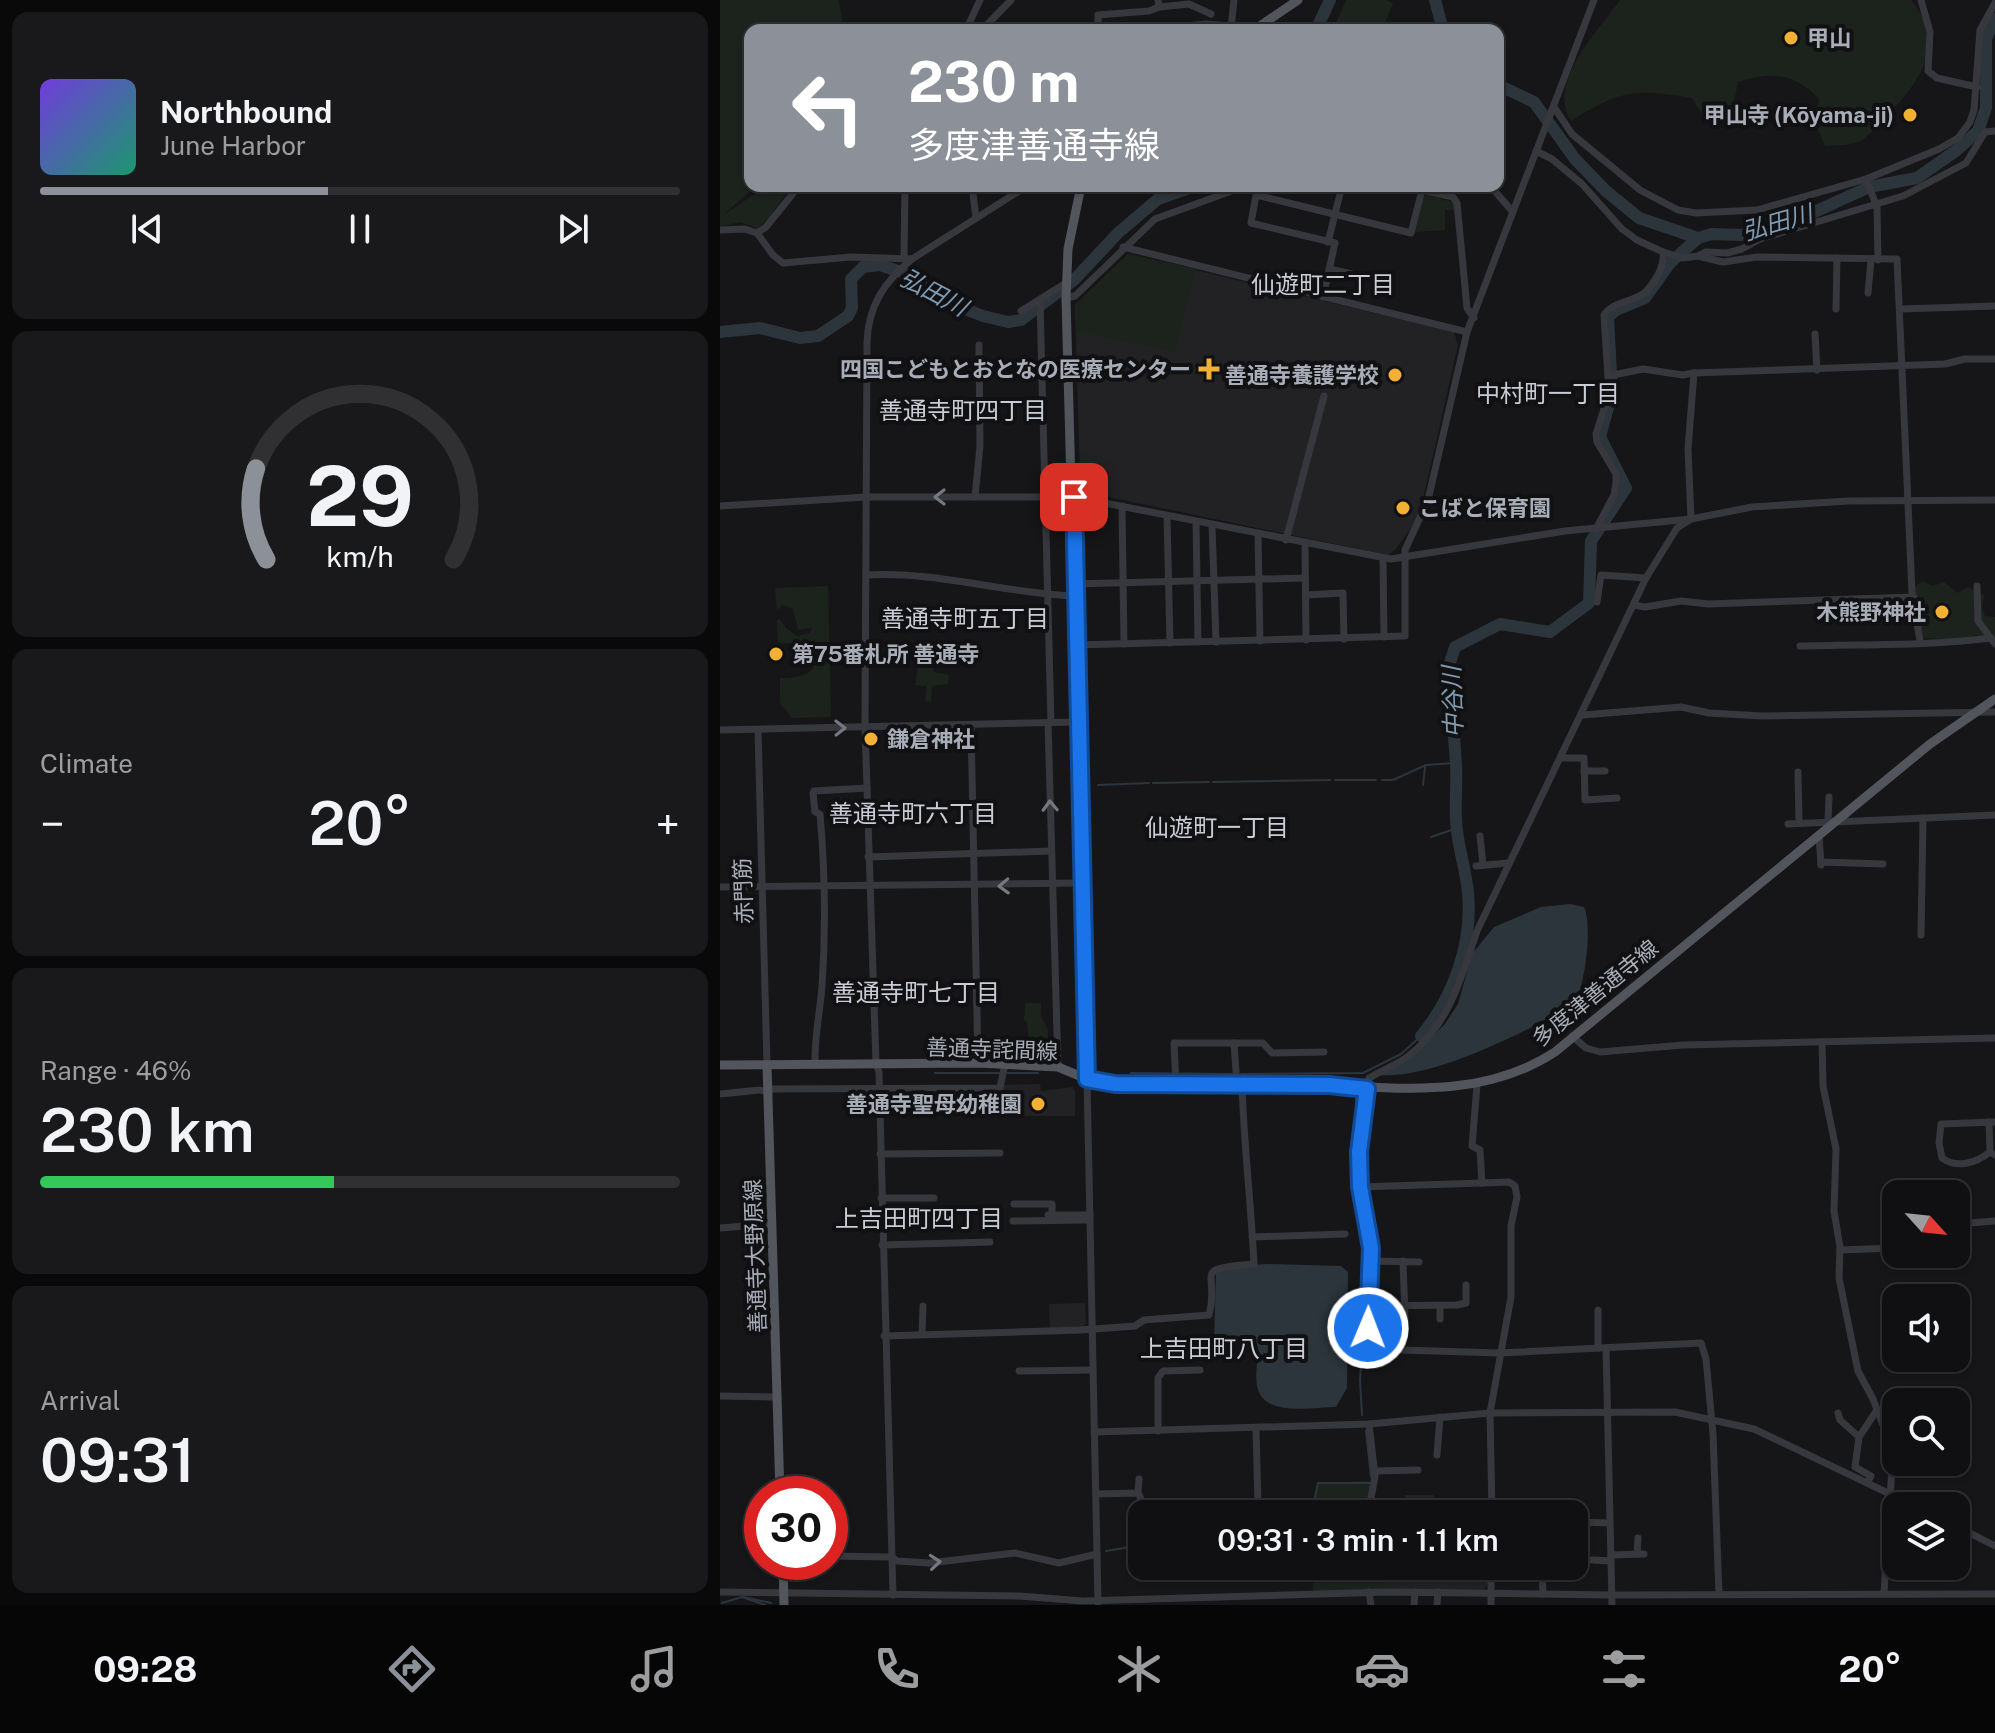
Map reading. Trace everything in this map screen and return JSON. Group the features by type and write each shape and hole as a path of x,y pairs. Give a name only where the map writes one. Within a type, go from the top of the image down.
{"main road":[{"path":"1263,24 1298,0"},
{"name":"善通寺詫間線","path":"767,1065 1005,1064 1058,1067 1087,1079 1074,497 1066,296 1068,249 1080,192"},
{"name":"多度津善通寺線","path":"1087,1079 1115,1084 1176,1077 1367,1089 1447,1088 1477,1085 1541,1061 1833,821 1975,711 1995,699"},
{"path":"720,1065 767,1065"},
{"name":"善通寺大野原線","path":"767,1065 779,1476"},
{"path":"783,1580 784,1605"}],"street":[{"path":"969,24 980,0"},
{"path":"988,24 1011,0"},
{"path":"1231,24 1234,0"},
{"path":"1075,645 1405,636 1405,550 1428,500 1467,332 1594,0"},
{"path":"1921,0 1930,32 1928,71 1937,78 1977,87"},
{"path":"1098,24 1098,15 1149,11 1159,3 1189,4 1211,14"},
{"path":"1553,109 1572,134 1640,190 1678,210 1696,213 1757,210 1866,179 1958,138 1970,122 1977,87 1980,30 1995,3"},
{"path":"1536,151 1552,159 1582,184 1622,229 1637,240 1683,258 1706,252 1727,253 1760,239 1877,207 1932,183 1966,163 1985,132 1995,131"},
{"path":"1866,179 1877,207 1874,260 1868,293"},
{"path":"757,233 766,227 794,192"},
{"path":"905,192 908,259"},
{"path":"973,192 976,218"},
{"path":"893,1595 865,727 869,319 874,303 908,259 1017,192"},
{"path":"1066,296 1075,296 1155,219 1231,192"},
{"path":"1253,192 1411,233 1421,192"},
{"path":"1328,242 1341,192"},
{"path":"1431,192 1453,197 1457,203 1467,308 1474,318"},
{"path":"1498,192 1512,211"},
{"path":"1256,195 1251,223 1335,243 1323,297"},
{"path":"720,230 745,229 757,233 783,263 851,257 908,259"},
{"path":"1123,247 1467,332"},
{"path":"1596,529 1611,504 1616,482 1616,474 1597,442 1596,434 1609,393 1604,315 1608,309 1645,293 1667,253"},
{"path":"1698,256 1723,262 1757,257 1897,259 1907,501 1920,641"},
{"path":"1836,309 1837,258"},
{"path":"1329,269 1356,275"},
{"path":"1021,311 1066,283"},
{"path":"1923,298 1924,309"},
{"path":"1040,301 1058,1067"},
{"path":"1900,309 1995,306"},
{"path":"1815,334 1817,370"},
{"path":"975,497 980,446 979,345"},
{"path":"1608,376 1643,369 1683,375 1788,368 1817,370 1945,364 1965,359 1995,359"},
{"path":"1691,519 1688,449 1694,373"},
{"path":"1286,540 1324,396"},
{"path":"720,506 866,497 1074,497 1383,558 1405,558 1464,546 1691,519 1752,507 1995,500"},
{"path":"1122,506 1124,644"},
{"path":"1167,516 1170,643"},
{"path":"1691,519 1677,528 1646,578 1583,715 1508,863 1477,931 1443,1019 1406,1057 1369,1078 1359,1152 1360,1187 1371,1248 1368,1349 1499,1353 1701,1343 1706,1359 1711,1417 1719,1594"},
{"path":"1196,522 1198,642"},
{"path":"1212,525 1216,642"},
{"path":"1258,534 1260,641"},
{"path":"1305,543 1306,640"},
{"path":"1383,558 1384,637"},
{"path":"866,575 900,573 940,576 979,586 1074,596"},
{"path":"1597,602 1601,575 1646,578"},
{"path":"1074,584 1305,578"},
{"path":"1977,586 1978,621 1993,641"},
{"path":"1306,595 1343,593 1344,639"},
{"path":"1634,605 1641,607 1681,601 1708,604 1914,597"},
{"path":"1800,646 1993,641"},
{"path":"1583,715 1681,707 1709,713 1798,717 1995,712"},
{"path":"720,730 1077,722"},
{"path":"971,725 978,1063"},
{"name":"赤門筋","path":"758,730 767,1065"},
{"path":"1561,758 1584,758 1585,800 1617,798"},
{"path":"1584,771 1605,771"},
{"path":"1798,772 1802,789 1799,822"},
{"path":"815,1065 813,1048 825,936 820,814 813,805 814,791 867,788"},
{"path":"1829,797 1833,821"},
{"path":"1788,824 1995,815"},
{"path":"1921,935 1923,818"},
{"path":"1819,835 1821,864 1855,859 1883,864"},
{"path":"1480,836 1479,866 1508,863"},
{"path":"868,857 1051,851"},
{"path":"720,887 974,887 1082,883"},
{"path":"1572,1036 1592,1051 1600,1052 1683,1045 1995,1038"},
{"path":"1822,1042 1823,1086 1836,1149 1834,1211 1840,1250 1839,1278 1858,1371 1893,1451 1890,1492"},
{"path":"1176,1077 1174,1043 1263,1043 1272,1053 1324,1052"},
{"path":"884,1336 1092,1329 1135,1326 1144,1320 1209,1315 1209,1282 1213,1271 1221,1266 1254,1264 1250,1188 1234,1043"},
{"path":"720,1094 760,1090 1000,1088 1005,1064"},
{"path":"1087,1079 1098,1603"},
{"path":"1477,1085 1472,1146 1480,1150 1482,1183"},
{"path":"1992,1122 1992,1154 1977,1163 1950,1163 1942,1158 1939,1143 1941,1124 1992,1122"},
{"path":"880,1154 1000,1153"},
{"path":"1360,1187 1509,1182 1515,1186 1511,1297 1490,1413 1492,1500"},
{"path":"881,1198 934,1198"},
{"path":"1014,1204 1052,1204 1050,1215 1090,1217"},
{"path":"1013,1221 1090,1217"},
{"path":"1970,1223 1995,1221"},
{"path":"720,1228 772,1224"},
{"path":"1252,1237 1345,1234"},
{"path":"882,1245 990,1242"},
{"path":"1840,1250 1882,1248"},
{"path":"1371,1261 1419,1262"},
{"path":"1403,1261 1405,1317"},
{"path":"1368,1306 1466,1303 1466,1285"},
{"path":"922,1334 923,1306"},
{"path":"1440,1306 1440,1319"},
{"path":"1598,1310 1607,1411 1612,1605"},
{"path":"1019,1371 1093,1370"},
{"path":"1158,1431 1158,1378 1163,1371 1200,1370"},
{"path":"720,1396 776,1397"},
{"path":"1867,1483 1871,1476 1855,1467 1859,1437 1877,1410"},
{"path":"1094,1432 1369,1424 1490,1413 1675,1412 1711,1417 1770,1435 1886,1492"},
{"path":"1838,1413 1840,1420 1859,1437"},
{"path":"1437,1455 1440,1417"},
{"path":"1369,1424 1375,1471 1371,1500"},
{"path":"1256,1429 1258,1500"},
{"path":"1375,1471 1418,1470"},
{"path":"1139,1479 1138,1493 1142,1500"},
{"path":"1096,1494 1138,1493"},
{"path":"1588,1522 1610,1523"},
{"path":"1970,1533 1995,1546"},
{"path":"1588,1559 1641,1554 1638,1538"},
{"path":"848,1556 891,1557 897,1561 929,1563 1015,1553 1059,1563 1097,1554"},
{"path":"1491,1580 1491,1605"},
{"path":"1542,1580 1543,1594"},
{"path":"1884,1593 1885,1580"},
{"path":"720,1592 1098,1603 1369,1592 1995,1594"},
{"path":"1369,1592 1371,1605"},
{"path":"1414,1605 1415,1592"},
{"path":"1437,1605 1438,1592"},
{"path":"1950,1604 1952,1594"}],"shaded area":[{"path":"720,0 839,0 842,24 744,24 744,192 749,192 723,215 758,192 788,192 768,219 757,228 740,222 720,227"},
{"path":"1346,0 1386,0 1393,3 1384,24 1336,24"},
{"path":"1620,0 1911,0 1922,16 1928,48 1918,77 1908,91 1868,135 1854,143 1825,146 1815,123 1819,99 1791,79 1771,76 1738,82 1733,107 1722,123 1704,118 1692,98 1656,93 1616,97 1571,121 1565,106 1565,90 1570,74 1589,41"},
{"path":"1427,194 1455,203 1455,210 1445,210 1445,230 1415,232"},
{"name":"四国こどもとおとなの医療センター","path":"1128,254 1454,332 1458,345 1422,504 1416,521 1396,549 1388,555 1089,493 1080,479 1075,305"},
{"path":"1128,254 1196,269 1175,352 1076,331 1075,305"},
{"path":"1922,581 1933,586 1944,582 1957,593 1968,587 1984,595 1982,607 1985,616 1995,617 1995,638 1976,635 1963,640 1921,638 1916,632 1915,587"},
{"path":"828,586 831,717 792,718 780,703 780,678 802,676 812,670 816,650 806,643 778,643 777,620 780,619 797,636 810,633 812,628 798,630 793,609 783,605 777,610 775,588"},
{"path":"933,657 933,672 949,675 948,684 932,686 931,702 925,701 927,686 915,685 919,660"},
{"path":"1570,904 1584,907 1588,928 1584,972 1573,1006 1505,1040 1451,1062 1425,1070 1379,1075 1406,1062 1445,1024 1458,1004 1472,954 1494,927 1541,907"},
{"path":"1025,1003 1041,1003 1041,1016 1048,1030 1048,1053 1030,1053 1027,1021 1024,1021"},
{"name":"善通寺聖母幼稚園","path":"1040,1084 1041,1091 1072,1087 1075,1090 1075,1116 1001,1116 1001,1085"},
{"path":"1266,1264 1341,1266 1348,1272 1347,1388 1336,1407 1302,1409 1269,1403 1261,1396 1257,1386 1258,1347 1251,1340 1214,1343 1216,1270"},
{"path":"1085,1303 1086,1323 1083,1327 1050,1328 1049,1304"},
{"path":"1368,1481 1372,1483 1370,1500 1315,1500 1317,1483"},
{"path":"1405,1495 1434,1495 1435,1500 1404,1500"},
{"path":"1313,1580 1488,1580 1484,1590 1313,1590"},
{"path":"1314,1580 1384,1580 1384,1589 1314,1591"}],"waterway":[{"name":"弘田川","path":"1319,24 1330,0"},
{"name":"弘田川","path":"1435,0 1441,24"},
{"name":"弘田川","path":"1504,88 1534,102 1575,159 1606,191 1639,218 1698,238 1712,234 1742,235 1797,220 1869,187 1917,178 1957,150 1978,131 1986,108 1986,39 1995,19"},
{"name":"弘田川","path":"720,332 760,328 800,338 818,336 848,316 852,308 851,279 863,267 880,265 907,274 937,298 983,316 1008,322 1021,320 1074,280 1118,233 1158,199 1178,192"},
{"name":"中谷川","path":"1421,1036 1443,1005 1458,969 1469,912 1456,820 1456,765 1449,666 1455,647 1500,624 1550,632 1589,603 1591,541 1626,488 1600,437 1612,393 1608,317 1616,310 1645,298 1670,263 1698,238"},
{"path":"1382,780 1393,780 1426,765 1456,763"},
{"path":"1423,785 1425,767"},
{"path":"1213,782 1330,780"},
{"path":"1335,780 1376,780"},
{"path":"1153,783 1209,782"},
{"path":"1098,785 1149,783"},
{"path":"1431,837 1457,828"},
{"path":"1241,1074 1363,1073 1401,1054 1421,1036"},
{"path":"935,1073 1001,1073"},
{"path":"1007,1073 1038,1073"},
{"path":"1131,1073 1234,1074"},
{"path":"1356,1096 1356,1179"},
{"path":"1359,1201 1366,1262 1360,1381 1362,1415"},
{"path":"1366,1431 1371,1477"},
{"path":"1314,1500 1318,1483 1370,1483"},
{"path":"1106,1551 1128,1547"},
{"path":"722,1603 742,1597 765,1605"},
{"path":"743,1597 771,1603"}],"place":[{"name":"甲山","path":"1791,38"},
{"name":"甲山寺 (Kōyama-ji)","path":"1910,115"},
{"name":"四国こどもとおとなの医療センター","path":"1209,369"},
{"name":"善通寺養護学校","path":"1395,375"},
{"name":"こばと保育園","path":"1403,508"},
{"name":"木熊野神社","path":"1942,612"},
{"name":"第75番札所 善通寺","path":"776,654"},
{"name":"鎌倉神社","path":"871,739"},
{"name":"善通寺聖母幼稚園","path":"1038,1104"}],"district":[{"name":"仙遊町二丁目","path":"1323,284"},
{"name":"中村町一丁目","path":"1548,393"},
{"name":"善通寺町四丁目","path":"963,410"},
{"name":"善通寺町五丁目","path":"965,618"},
{"name":"善通寺町六丁目","path":"913,813"},
{"name":"仙遊町一丁目","path":"1217,827"},
{"name":"善通寺町七丁目","path":"916,992"},
{"name":"上吉田町四丁目","path":"919,1218"},
{"name":"上吉田町八丁目","path":"1224,1348"}],"route":[{"path":"1074,497 1087,1079 1115,1084 1329,1085 1367,1089 1359,1152 1360,1187 1371,1248 1368,1328"}]}
